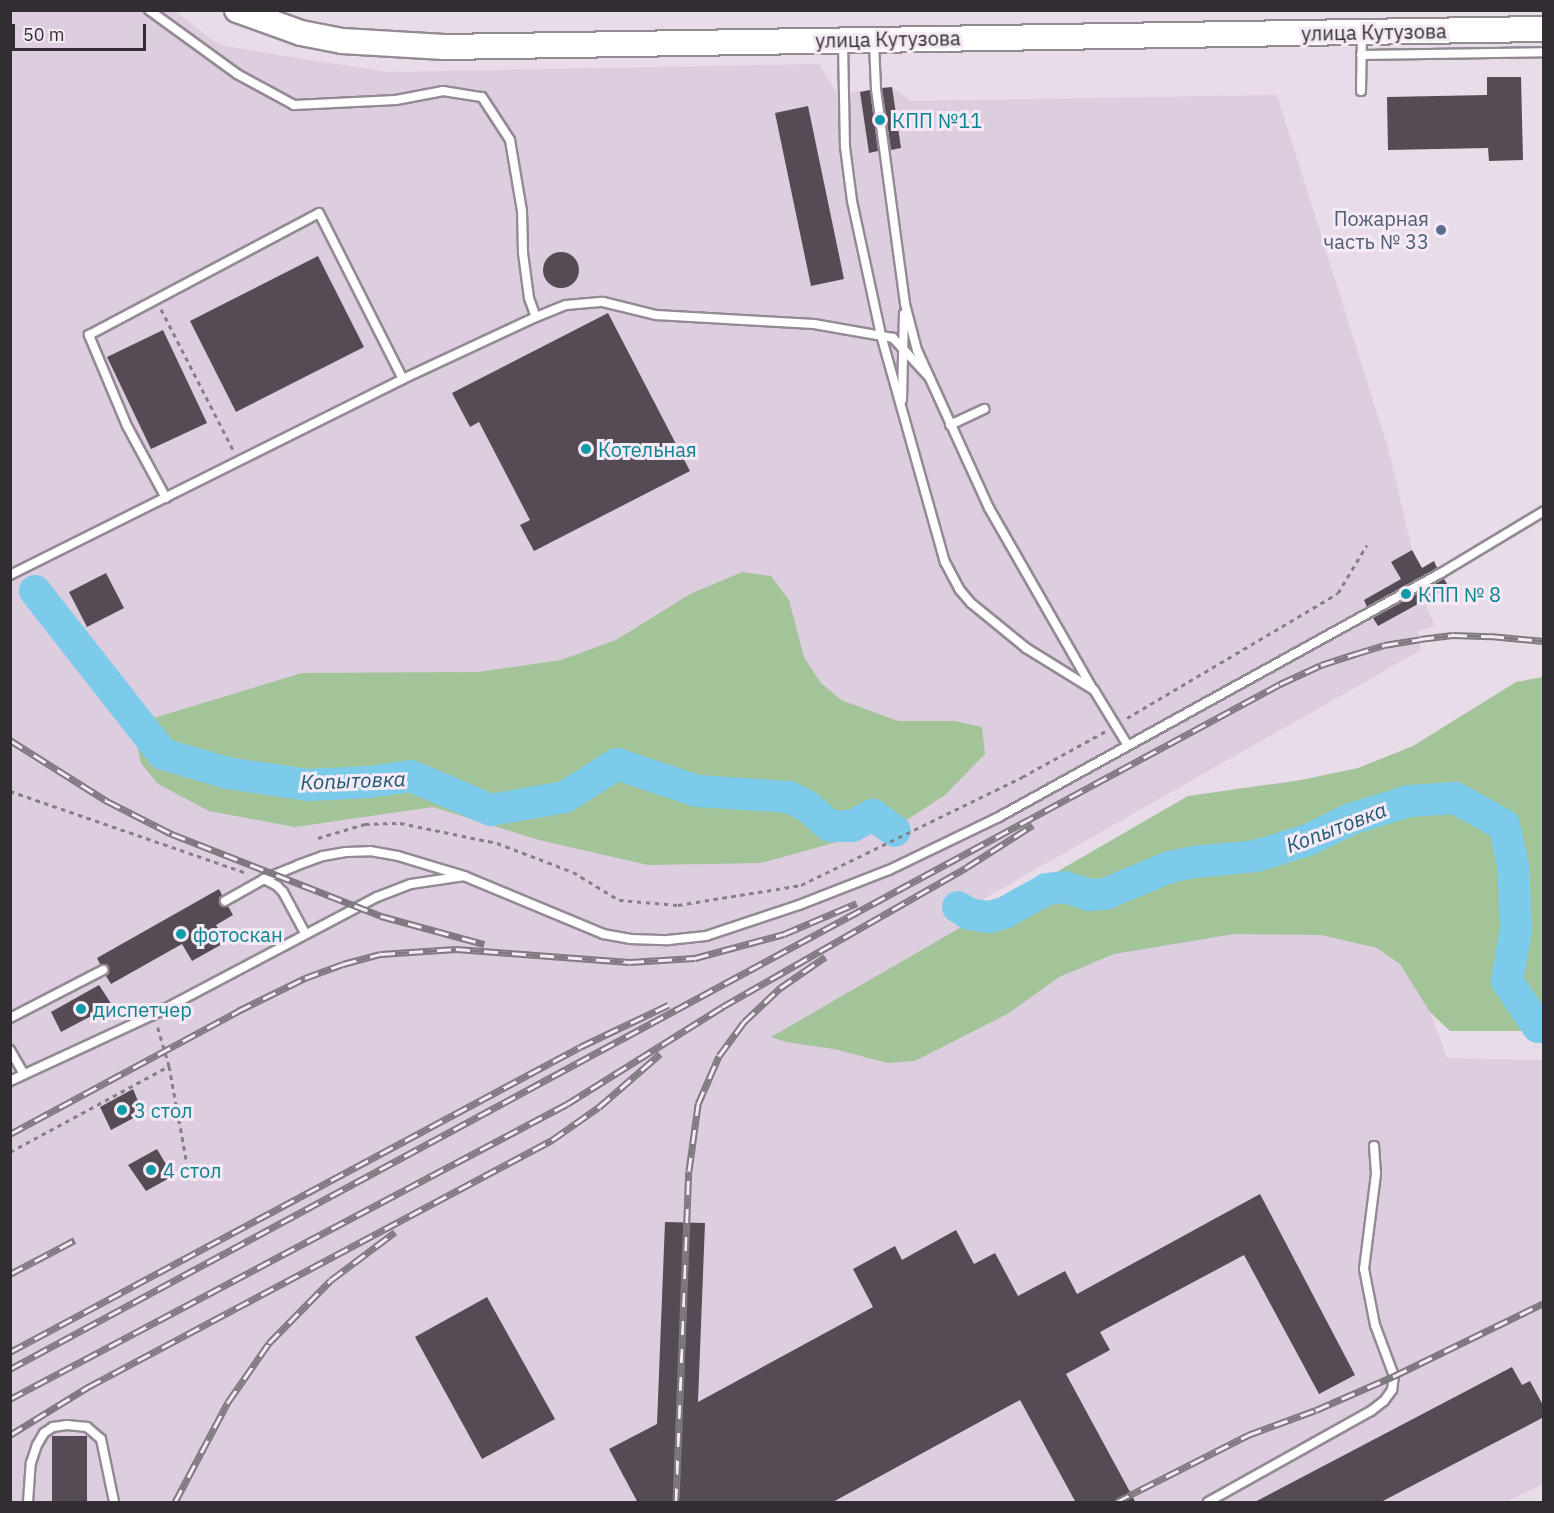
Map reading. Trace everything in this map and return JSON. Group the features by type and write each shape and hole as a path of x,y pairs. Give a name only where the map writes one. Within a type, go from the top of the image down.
{"street":[{"name":"улица Кутузова","path":"237,10 301,33 342,41 386,45 874,39 1362,44 1544,29"}],"lane":[{"path":"149,10 237,74 294,105 396,100 442,92 482,98 510,140 522,211 523,253 529,298 536,317"},
{"path":"874,39 876,88 904,304 917,350 989,508 1127,744"},
{"path":"843,40 847,166 880,334 945,562 960,590 972,603 1026,648 1094,690"},
{"path":"1361,91 1362,44 1544,52"},
{"path":"166,498 127,426 89,335 319,213 404,379"},
{"path":"10,575 404,379 566,305 603,302 656,315 814,324 880,334 893,338 929,376"},
{"path":"901,410 904,304"},
{"path":"950,425 985,409"},
{"path":"225,901 264,879 323,856 370,851 398,856 464,876 603,933 630,939 668,940 706,936 766,917 889,870 997,818 1127,744 1441,573 1544,511"},
{"path":"10,1081 153,1015 393,889 464,876"},
{"path":"264,879 283,892 306,933"},
{"path":"10,1018 103,969"},
{"path":"10,1050 24,1074"},
{"path":"1208,1503 1371,1411 1384,1401 1392,1390 1394,1376 1375,1325 1364,1269 1376,1174 1374,1146"},
{"path":"28,1503 32,1463 37,1445 44,1433 53,1427 80,1425 95,1432 101,1439 114,1503"}],"path":[{"path":"156,299 239,460"},
{"path":"318,838 365,824 400,823 497,843 573,872 619,900 678,905 801,885 1022,777 1116,725 1338,593 1367,545"},
{"path":"10,791 264,879"},
{"path":"153,1015 170,1066 189,1175"},
{"path":"10,1152 170,1066"}],"shaded area":[{"path":"10,11 175,11 214,41 225,46 386,72 819,64 837,94 892,87 911,101 1277,95 1389,451 1412,550 1422,568 1434,561 1449,587 1424,601 1435,626 1418,631 1421,650 973,905 1383,885 1447,1058 1543,1060 1543,1484 1506,1502 11,1502"}],"green space":[{"path":"742,572 771,576 789,600 804,657 820,682 841,700 898,721 955,721 982,727 985,754 945,795 899,825 761,863 648,865 539,840 433,807 295,827 209,811 158,784 141,763 134,734 157,717 302,673 478,672 561,660 616,640 690,594"},
{"path":"1543,677 1543,1031 1450,1031 1430,1012 1400,964 1377,948 1321,935 1234,934 1114,954 1059,977 1009,1013 915,1061 888,1063 834,1049 786,1042 771,1037 1188,796 1301,780 1358,768 1413,746 1516,682"}],"building":[{"path":"1487,77 1521,77 1523,160 1489,161 1488,148 1388,150 1387,97 1487,95"},
{"path":"892,87 901,148 891,150 882,88"},
{"path":"870,90 878,151 869,153 860,92"},
{"path":"808,106 844,279 811,286 775,113"},
{"path":"561,252 574,257 579,270 574,283 561,288 548,283 543,270 548,257"},
{"path":"318,256 364,347 236,412 190,321"},
{"name":"Котельная","path":"608,313 690,471 534,551 520,525 530,520 479,422 470,427 452,393"},
{"path":"163,330 207,423 151,449 107,357"},
{"path":"1412,550 1422,568 1434,561 1437,568 1367,607 1364,600 1401,579 1391,562"},
{"path":"106,573 124,608 87,627 69,592"},
{"path":"1444,579 1449,587 1378,626 1373,618"},
{"name":"фотоскан","path":"219,889 222,895 220,905 228,906 233,915 216,925 226,942 192,961 182,944 111,984 106,976 108,967 100,964 97,958"},
{"name":"диспетчер","path":"99,985 112,1005 61,1032 51,1012"},
{"name":"3 стол","path":"133,1089 143,1113 111,1130 100,1107"},
{"name":"4 стол","path":"157,1149 173,1176 146,1191 128,1165"},
{"path":"1260,1194 1355,1375 1319,1394 1244,1255 1100,1332 1110,1350 1066,1374 1136,1503 1076,1503 1020,1400 831,1503 638,1503 609,1449 657,1424 665,1222 705,1223 698,1402 873,1307 853,1269 895,1246 902,1260 956,1230 974,1264 995,1253 1018,1296 1065,1271 1077,1294"},
{"path":"487,1297 555,1419 482,1459 415,1337"},
{"path":"1512,1367 1522,1385 1530,1381 1544,1407 1544,1417 1379,1503 1253,1503"},
{"path":"52,1436 87,1436 87,1503 52,1503"}],"waterway":[{"name":"Копытовка","path":"35,591 163,754 227,773 307,785 369,782 411,776 491,810 565,797 617,764 697,791 789,797 807,806 830,826 852,826 873,815 895,831"},
{"name":"Копытовка","path":"958,907 969,914 989,917 1004,913 1047,889 1065,887 1089,895 1105,894 1170,867 1194,862 1256,856 1308,840 1351,819 1409,801 1455,798 1504,825 1513,865 1516,929 1507,981 1538,1027 1544,1027"}],"railway":[{"path":"10,1369 1280,684 1321,665 1355,654 1384,645 1420,639 1453,635 1544,641"},
{"path":"10,740 107,801 172,834 381,916 484,944"},
{"path":"10,1399 567,1104 722,1007 967,867 1033,825"},
{"path":"10,1134 238,1011 305,978 343,964 381,954 456,949 630,962 695,958 784,934 857,903"},
{"path":"676,1502 689,1171 698,1104 719,1056 744,1022 780,988 825,957"},
{"path":"10,1352 580,1047 668,1005"},
{"path":"10,1435 88,1387 552,1140 599,1107 660,1054"},
{"path":"175,1502 228,1402 269,1343 331,1280 395,1232"},
{"path":"10,1274 75,1240"},
{"path":"1116,1502 1248,1435 1316,1410 1394,1376 1544,1303"}],"place":[{"name":"КПП №11","path":"880,120"},
{"name":"Пожарная часть № 33","path":"1441,230"},
{"name":"Котельная","path":"586,449"},
{"name":"КПП № 8","path":"1406,594"},
{"name":"фотоскан","path":"181,934"},
{"name":"диспетчер","path":"81,1009"},
{"name":"3 стол","path":"122,1110"},
{"name":"4 стол","path":"151,1170"}]}
